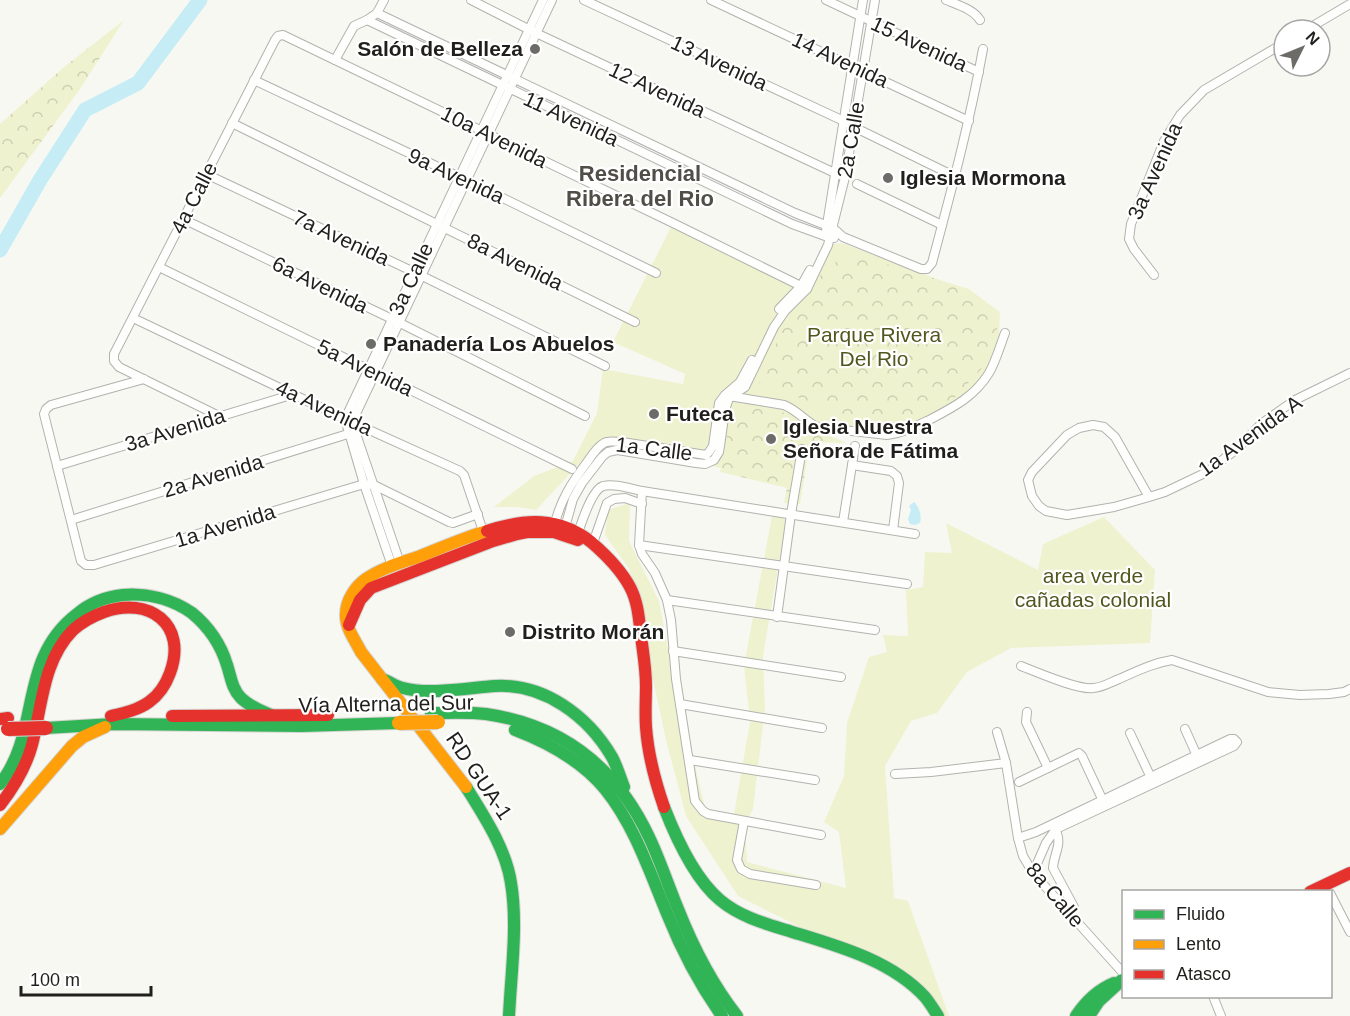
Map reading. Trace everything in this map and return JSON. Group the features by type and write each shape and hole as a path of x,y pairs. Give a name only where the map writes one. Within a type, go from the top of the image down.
{"main road":[{"path":"348,626 346,607 353,592 368,578 485,529 533,522 563,530 592,543 623,575 634,596 639,615 645,670 648,745 654,776 672,829 707,889 733,911 750,919 837,947 891,971 922,994 938,1016"},
{"path":"452,557 463,544 485,529"},
{"path":"348,626 364,593 375,586 493,541 527,532 563,530"},
{"path":"397,564 403,572 411,572"},
{"path":"383,583 392,577 397,564"},
{"name":"Vía Alterna del Sur","path":"0,784 10,770 20,744 36,675 45,650 57,631 73,614 95,601 118,595 144,594 168,600 190,612 206,626 219,643 231,681 238,694 250,704 273,716"},
{"name":"Vía Alterna del Sur","path":"0,805 20,775 31,747 47,677 55,655 65,639 80,624 99,613 120,607 140,608 158,615 168,626 175,644 175,660 166,683 153,700 137,710 112,720"},
{"name":"RD GUA-1","path":"348,626 361,652 461,779 489,824 501,850 511,881 514,918 508,1016"},
{"path":"382,679 405,689 508,686 526,688 547,696 583,719 597,735 613,759 632,806"},
{"name":"Vía Alterna del Sur","path":"112,720 216,726 303,720 484,714 545,729 577,746 605,771 632,806 648,836 700,961 714,986 737,1016"},
{"name":"Vía Alterna del Sur","path":"4,724 273,716 303,720"},
{"name":"Vía Alterna del Sur","path":"434,717 515,730 538,739 572,758 595,777 619,808 637,840 690,966 704,993 722,1016"},
{"path":"0,829 72,746 112,720"},
{"path":"1329,890 1350,873"},
{"path":"1076,1016 1092,996 1106,986 1122,979"},
{"path":"1090,1016 1099,1001 1122,980"},
{"path":"1102,1016 1122,981"}],"street":[{"path":"335,60 354,26 377,13 384,0"},
{"name":"12 Avenida","path":"471,0 845,177"},
{"name":"3a Calle","path":"533,31 543,0"},
{"name":"3a Calle","path":"348,420 510,78 533,31 552,0"},
{"name":"13 Avenida","path":"584,0 854,125"},
{"name":"14 Avenida","path":"711,0 969,121"},
{"name":"15 Avenida","path":"826,0 979,72"},
{"name":"2a Calle","path":"830,227 835,173 863,0"},
{"name":"2a Calle","path":"826,241 845,177 875,0"},
{"path":"946,0 969,10 980,20"},
{"path":"1326,18 1350,4"},
{"name":"11 Avenida","path":"377,13 795,213 830,227 843,237 921,269 927,269 932,263 942,225"},
{"name":"11 Avenida","path":"368,20 826,241 843,237"},
{"name":"10a Avenida","path":"278,36 283,35 804,287"},
{"name":"4a Calle","path":"144,379 119,367 114,361 114,354 278,36"},
{"path":"857,184 942,225 956,177 983,49"},
{"name":"3a Avenida","path":"1154,275 1129,239 1131,224 1164,141 1180,115 1204,90 1272,50"},
{"name":"9a Avenida","path":"254,80 656,273"},
{"name":"8a Avenida","path":"232,123 635,322"},
{"path":"862,131 956,177"},
{"name":"7a Avenida","path":"206,174 418,274 605,366"},
{"name":"6a Avenida","path":"183,219 585,416"},
{"name":"1a Calle","path":"563,530 573,499 582,483 608,452 618,450 696,464 708,459 714,460 718,452 728,396 740,382 773,319 804,287 826,241"},
{"name":"5a Avenida","path":"159,267 572,469"},
{"name":"4a Avenida","path":"133,318 462,472 485,529"},
{"path":"728,396 784,405 792,408 817,427 887,435 897,434 951,409 972,394 990,371 1005,333"},
{"name":"1a Avenida A","path":"1149,497 1115,437 1104,427 1093,425 1079,428 1067,435 1032,472 1028,480 1032,496 1039,506 1046,511 1067,515 1114,507 1149,497 1165,492 1207,472 1238,448 1261,424 1295,400 1350,373"},
{"path":"71,519 44,414 51,405 144,379 219,416"},
{"name":"3a Avenida","path":"57,466 294,394"},
{"path":"348,420 364,484 397,564"},
{"path":"352,433 374,485 397,564"},
{"name":"2a Avenida","path":"71,519 352,433"},
{"path":"843,522 855,446"},
{"path":"777,617 802,449"},
{"path":"852,465 891,471 897,476 899,483 893,530"},
{"path":"364,484 374,485 449,522 453,523 478,514"},
{"name":"1a Avenida","path":"71,519 81,561 86,565 93,565 364,484"},
{"path":"563,530 598,489 607,486 915,534"},
{"path":"642,491 639,545 667,600 676,679 694,795 699,806 708,814 820,835"},
{"path":"592,543 608,503 614,499 625,498 642,504"},
{"path":"639,545 906,584"},
{"path":"667,600 875,630"},
{"path":"673,651 841,677"},
{"path":"1021,666 1081,688 1104,685 1147,666 1172,660 1268,692 1300,695 1329,694 1350,689"},
{"path":"680,704 822,728"},
{"path":"1027,712 1026,722 1048,768"},
{"path":"1018,838 1053,827 1198,759 1185,729"},
{"name":"8a Calle","path":"997,732 1006,763 1023,856 1033,873 1122,978"},
{"path":"1130,733 1152,780"},
{"path":"1019,782 1079,753 1104,803"},
{"path":"690,760 815,780"},
{"path":"895,774 1006,763"},
{"path":"744,821 737,860 741,869 750,874 816,885"},
{"path":"1033,873 1053,827"},
{"path":"1053,827 1059,836 1053,868 1074,906"},
{"path":"1332,896 1350,932"},
{"path":"1214,998 1221,1016"}],"green space":[{"path":"124,20 80,89 0,198 0,124 64,67"},
{"name":"Parque Rivera Del Rio","path":"673,223 806,291 828,245 842,243 974,293 1000,312 999,335 981,384 951,409 915,426 881,435 828,428 804,418 789,481 598,444 536,510 494,507 534,476 573,461 597,413 603,369 683,384 685,374 613,342"},
{"path":"847,252 969,289 991,308 1002,347 955,397 905,425 839,413 758,382 788,318 812,283"},
{"name":"Iglesia Nuestra Señora de Fátima","path":"734,400 804,418 822,433 847,443 810,442 800,504 784,503 787,488 720,472"},
{"name":"area verde cañadas colonial","path":"630,503 629,541 659,601 705,808 733,820 750,722 744,665 772,516 787,515 763,656 765,708 753,809 745,825 747,862 846,888 839,832 824,822 844,776 847,723 869,657 887,652 883,635 908,636 906,590 923,587 925,552 952,553 946,523 1038,570 1043,544 1104,517 1155,570 1150,643 1011,648 967,672 937,713 911,721 885,766 894,898 908,901 949,1016 944,1016 927,991 884,958 806,930 738,896 686,816 652,675 647,623 629,569 605,535 608,510"}],"water":[{"path":"914,502 921,517 920,523 915,525 910,524 908,519 911,510 909,506"}],"waterway":[{"path":"0,250 40,180 85,110 138,83 200,0"}],"traffic: fast":[{"path":"0,784 13,763 21,742 37,674 58,632 82,610 110,597 150,596 176,604 192,613 204,624 218,643 238,694 252,706 273,716"},
{"path":"382,679 414,690 437,691 495,686 531,690 547,696 577,716 602,742 612,757 624,787"},
{"path":"431,713 486,714 539,728 584,753 603,770 636,812 653,846 697,951 711,978 737,1016"},
{"path":"46,728 113,724 302,726 399,723"},
{"path":"515,730 552,747 575,761 596,779 616,803 641,850 685,955 722,1016"},
{"path":"466,787 499,845 511,883 514,932 509,1016"},
{"path":"664,807 680,845 694,870 720,900 735,910 769,925 842,948 878,963 911,984 925,997 938,1016"},
{"path":"1089,1016 1099,1001 1122,980"},
{"path":"1076,1016 1092,996 1114,983"}],"traffic: slow":[{"path":"466,787 361,652 349,629 346,614 355,589 372,575 487,531"},
{"path":"399,723 438,722"},
{"path":"0,829 72,746 83,737 105,727"}],"traffic: jam":[{"path":"487,531 528,522 554,524 566,528 591,542 626,581 633,593 638,611 646,673 647,737 652,768 664,807"},
{"path":"349,625 360,600 371,588 493,541 527,532 554,532 578,540"},
{"path":"0,805 15,784 26,761 32,745 49,669 63,642 80,624 104,612 120,608 149,611 161,618 169,628 174,641 174,656 170,673 162,689 149,702 136,709 111,716"},
{"path":"172,716 328,715"},
{"path":"0,719 8,718"},
{"path":"8,729 46,728"},
{"path":"1314,890 1350,873"}],"place":[{"name":"Salón de Belleza","path":"535,49"},
{"name":"Iglesia Mormona","path":"888,178"},
{"name":"Panadería Los Abuelos","path":"371,344"},
{"name":"Futeca","path":"654,414"},
{"name":"Iglesia Nuestra Señora de Fátima","path":"771,439"},
{"name":"Distrito Morán","path":"510,632"}],"district":[{"name":"Residencial Ribera del Rio","path":"640,186"}]}
